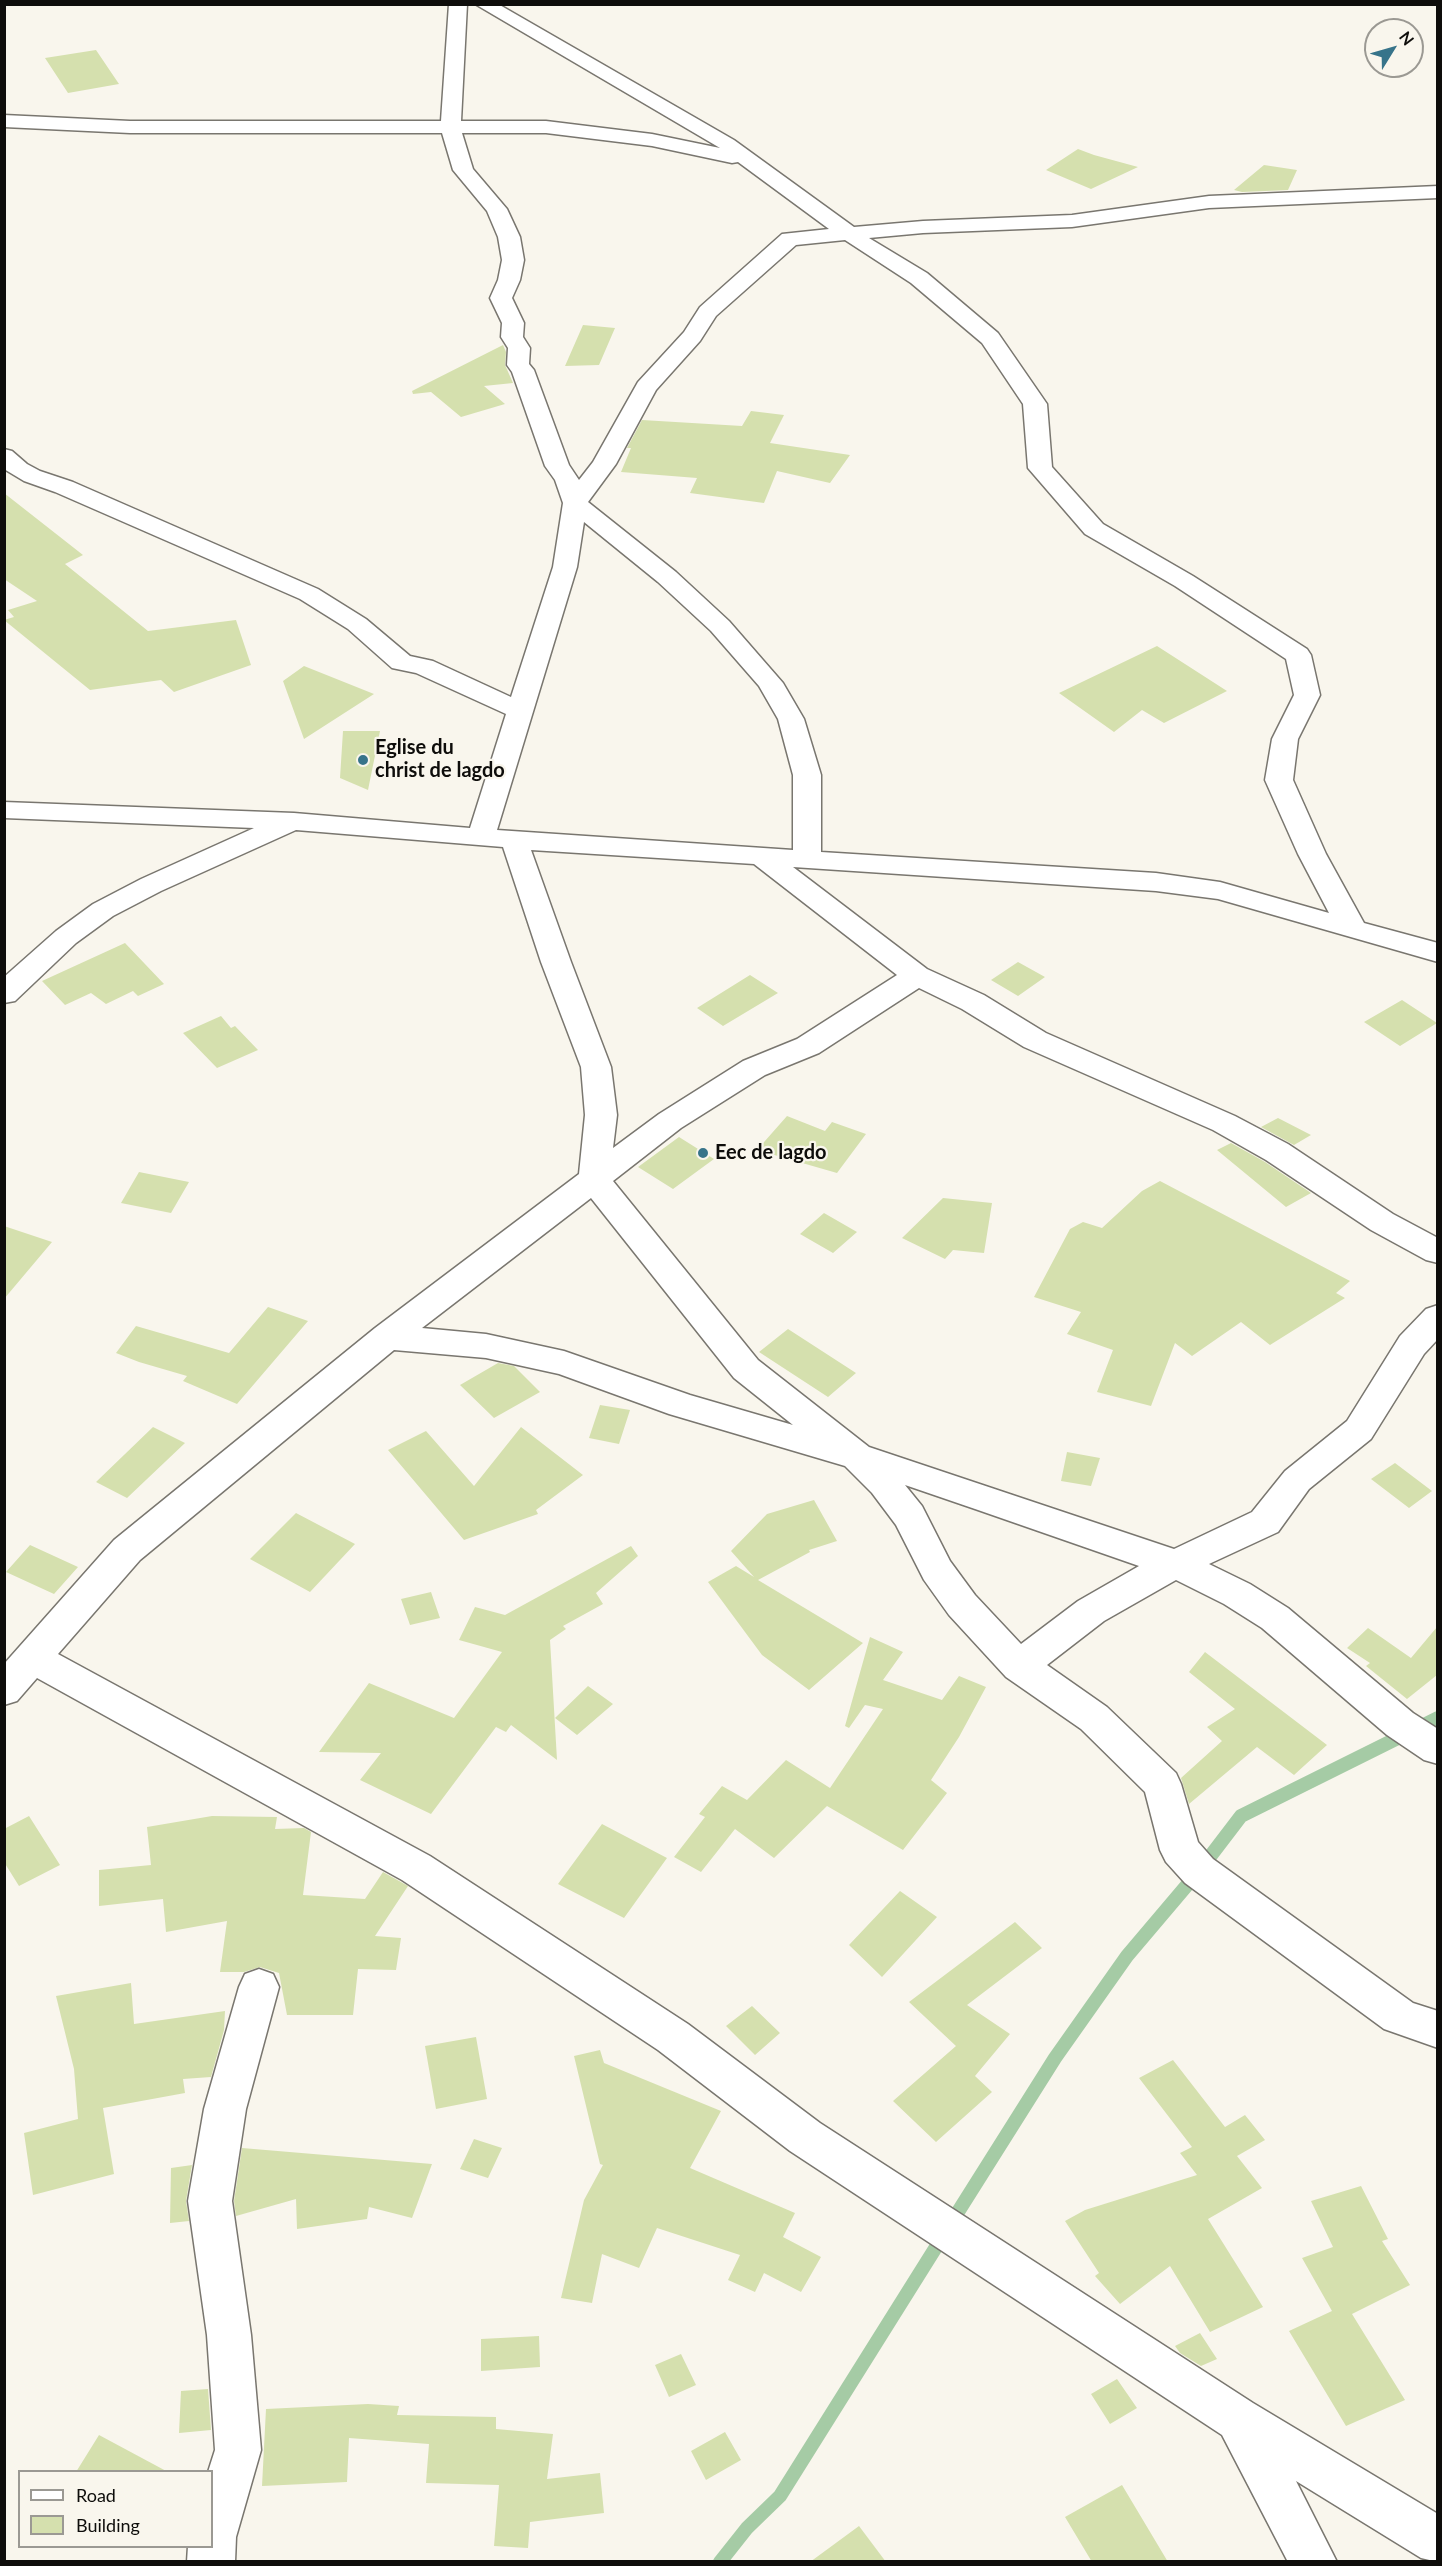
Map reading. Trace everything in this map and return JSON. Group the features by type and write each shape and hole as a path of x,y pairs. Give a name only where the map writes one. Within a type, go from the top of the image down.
{"street":[{"path":"458,4 451,128 463,170 497,208 509,237 513,260 509,280 501,298 513,323 512,337 519,348 518,364 523,370 557,466 567,479 575,503 565,567 481,836"},
{"path":"484,4 727,144 848,232 919,278 990,338 1035,404 1040,468 1094,529 1184,580 1298,655 1307,695 1285,739 1279,780 1312,854 1352,928"},
{"path":"4,121 130,127 546,127 652,141 750,161"},
{"path":"575,503 604,464 646,387 692,336 708,312 790,239 923,227 1072,221 1209,202 1437,192"},
{"path":"4,456 19,469 32,476 309,594 357,624 400,662 424,667 520,711"},
{"path":"575,503 682,591 720,626 770,683 791,719 807,775 807,858"},
{"path":"4,810 294,821 514,840 1156,882 1220,891 1437,953"},
{"path":"4,994 66,937 103,910 151,885 294,821"},
{"path":"514,840 596,1067 601,1115 594,1179 746,1369 857,1456 884,1484 909,1516 937,1570 963,1605 1019,1666 1094,1718 1162,1784 1180,1850 1199,1871 1399,2016 1437,2030"},
{"path":"760,855 917,976 973,1002 1035,1040 1224,1123 1277,1152 1382,1222 1437,1252"},
{"path":"4,1690 127,1550 387,1337 670,1121 754,1068 808,1046 917,976"},
{"path":"1019,1666 1091,1611 1173,1563 1265,1521 1297,1480 1359,1430 1412,1345 1437,1317"},
{"path":"387,1337 486,1346 564,1363 681,1405 857,1456 1173,1563 1237,1594 1275,1618 1401,1724 1437,1749"},
{"path":"33,1658 417,1868 673,2037 806,2137 1237,2419 1437,2541"},
{"path":"213,2534 238,2450 229,2335 210,2201 225,2109 259,1987"},
{"path":"1237,2419 1314,2562"}],"building":[{"path":"96,50 119,84 68,93 45,58"},
{"path":"1078,149 1138,167 1091,189 1046,170"},
{"path":"1264,165 1297,170 1288,190 1242,192 1234,190"},
{"path":"583,325 615,328 599,365 565,366"},
{"path":"503,345 506,352 505,365 513,383 484,386 505,404 461,417 431,392 413,394 412,391"},
{"path":"751,411 784,415 770,443 850,455 830,483 777,471 764,503 690,493 697,478 621,472 631,448 627,448 642,420 742,426"},
{"path":"4,493 83,555 65,564 148,631 236,620 251,665 174,692 161,680 90,690 4,620 14,617 8,610 37,601 4,579"},
{"path":"1157,646 1227,691 1164,723 1142,710 1114,732 1059,693"},
{"path":"304,666 374,694 304,739 283,681"},
{"path":"343,731 380,731 368,790 340,778"},
{"path":"125,943 164,984 138,996 133,991 106,1004 91,993 65,1005 42,981"},
{"path":"1018,962 1045,977 1018,996 991,980"},
{"path":"750,975 778,993 723,1026 697,1008"},
{"path":"1402,1000 1437,1023 1400,1046 1364,1022"},
{"path":"221,1016 231,1028 235,1026 258,1050 217,1068 183,1033"},
{"path":"787,1116 825,1131 832,1122 866,1134 837,1173 757,1150"},
{"path":"1278,1118 1311,1135 1294,1145 1261,1127"},
{"path":"679,1137 714,1159 673,1189 638,1167"},
{"path":"1231,1143 1265,1162 1311,1193 1286,1207 1217,1150"},
{"path":"139,1172 189,1182 171,1213 121,1203"},
{"path":"1160,1181 1350,1281 1336,1293 1345,1298 1270,1345 1241,1322 1192,1356 1175,1343 1151,1406 1097,1392 1113,1350 1067,1334 1081,1312 1034,1297 1070,1229 1083,1222 1102,1228 1142,1191"},
{"path":"943,1198 992,1203 984,1253 953,1250 945,1259 902,1238"},
{"path":"824,1213 857,1232 833,1253 800,1234"},
{"path":"4,1226 52,1242 4,1299"},
{"path":"268,1307 308,1321 237,1404 183,1381 187,1376 116,1353 136,1326 229,1353"},
{"path":"788,1329 856,1373 828,1397 759,1352"},
{"path":"498,1363 514,1366 540,1392 494,1418 460,1385"},
{"path":"600,1405 630,1410 619,1444 589,1438"},
{"path":"153,1427 185,1443 127,1498 96,1482"},
{"path":"521,1427 583,1475 536,1510 538,1514 464,1540 388,1450 426,1431 474,1486"},
{"path":"1067,1452 1100,1458 1091,1486 1061,1481"},
{"path":"1395,1463 1432,1491 1409,1508 1371,1479"},
{"path":"814,1500 837,1541 809,1550 810,1552 758,1580 863,1643 809,1690 762,1655 708,1582 736,1566 754,1577 731,1551 767,1514"},
{"path":"296,1513 355,1544 310,1592 250,1559"},
{"path":"30,1545 78,1567 54,1594 6,1572"},
{"path":"631,1546 638,1556 596,1593 603,1604 563,1626 566,1629 550,1640 557,1760 511,1725 506,1732 496,1727 431,1814 360,1780 381,1753 319,1752 369,1683 454,1718 502,1652 459,1640 475,1607 505,1615"},
{"path":"431,1592 440,1618 410,1625 401,1599"},
{"path":"1437,1627 1437,1675 1407,1699 1366,1666 1370,1663 1347,1648 1368,1628 1411,1658"},
{"path":"870,1637 903,1652 883,1680 942,1700 959,1676 986,1687 959,1737 931,1780 947,1793 903,1850 827,1806 774,1858 735,1829 701,1872 674,1857 705,1817 699,1814 722,1786 747,1800 786,1760 830,1788 883,1709 865,1705 849,1728 845,1726"},
{"path":"1205,1652 1327,1745 1294,1775 1257,1747 1189,1804 1181,1778 1222,1741 1207,1727 1235,1709 1189,1672"},
{"path":"588,1686 613,1704 577,1735 555,1718"},
{"path":"29,1816 60,1865 19,1886 4,1862 4,1829"},
{"path":"212,1816 277,1817 275,1829 304,1828 311,1832 303,1895 365,1899 383,1872 408,1886 375,1936 401,1938 396,1970 358,1969 353,2015 287,2015 279,1973 260,1967 244,1972 220,1972 227,1921 166,1932 163,1899 99,1906 99,1870 151,1865 147,1827"},
{"path":"602,1824 667,1858 624,1918 558,1884"},
{"path":"900,1891 937,1917 882,1977 849,1945"},
{"path":"1015,1922 1042,1948 967,2005 1010,2034 975,2076 992,2092 936,2142 893,2101 956,2046 909,2002"},
{"path":"131,1983 134,2024 225,2011 224,2030 211,2077 183,2079 185,2093 103,2108 114,2174 33,2195 24,2133 78,2119 74,2069 56,1996"},
{"path":"752,2006 780,2033 755,2055 726,2026"},
{"path":"476,2037 487,2099 436,2109 425,2046"},
{"path":"600,2050 604,2063 721,2111 690,2168 795,2213 783,2237 821,2257 801,2292 764,2273 755,2292 728,2280 740,2255 657,2228 639,2268 602,2254 592,2303 561,2298 584,2200 603,2165 600,2164 574,2056"},
{"path":"1173,2060 1225,2127 1245,2115 1265,2140 1237,2156 1262,2188 1208,2219 1263,2307 1210,2332 1170,2266 1120,2304 1095,2276 1099,2273 1065,2221 1085,2210 1197,2175 1180,2153 1192,2147 1139,2078"},
{"path":"474,2139 502,2148 488,2178 460,2169"},
{"path":"242,2148 432,2164 412,2218 369,2207 367,2219 297,2229 296,2199 236,2216 234,2201"},
{"path":"192,2165 186,2201 189,2221 170,2223 171,2168"},
{"path":"1361,2186 1388,2239 1382,2241 1410,2285 1352,2314 1405,2400 1346,2426 1289,2331 1332,2311 1302,2258 1333,2247 1311,2201"},
{"path":"1200,2333 1217,2359 1201,2366 1180,2353 1175,2346"},
{"path":"539,2336 540,2367 481,2371 481,2339"},
{"path":"681,2354 696,2385 669,2397 655,2365"},
{"path":"1117,2379 1137,2408 1110,2424 1091,2394"},
{"path":"208,2389 211,2430 179,2433 181,2391"},
{"path":"368,2404 399,2406 397,2415 496,2417 496,2429 553,2434 547,2479 600,2473 604,2513 530,2522 528,2548 494,2546 499,2485 426,2483 429,2444 349,2438 347,2482 262,2486 266,2409"},
{"path":"725,2432 741,2460 706,2480 691,2451"},
{"path":"99,2435 164,2470 77,2470"},
{"path":"1122,2485 1168,2562 1092,2562 1065,2517"},
{"path":"859,2526 886,2562 810,2562"}],"waterway":[{"path":"951,2223 1055,2058 1127,1956 1199,1871 1241,1816 1438,1718"},
{"path":"720,2562 747,2528 780,2496 943,2236"}],"place":[{"name":"Eglise du christ de lagdo","path":"363,760"},
{"name":"Eec de lagdo","path":"703,1153"}]}
